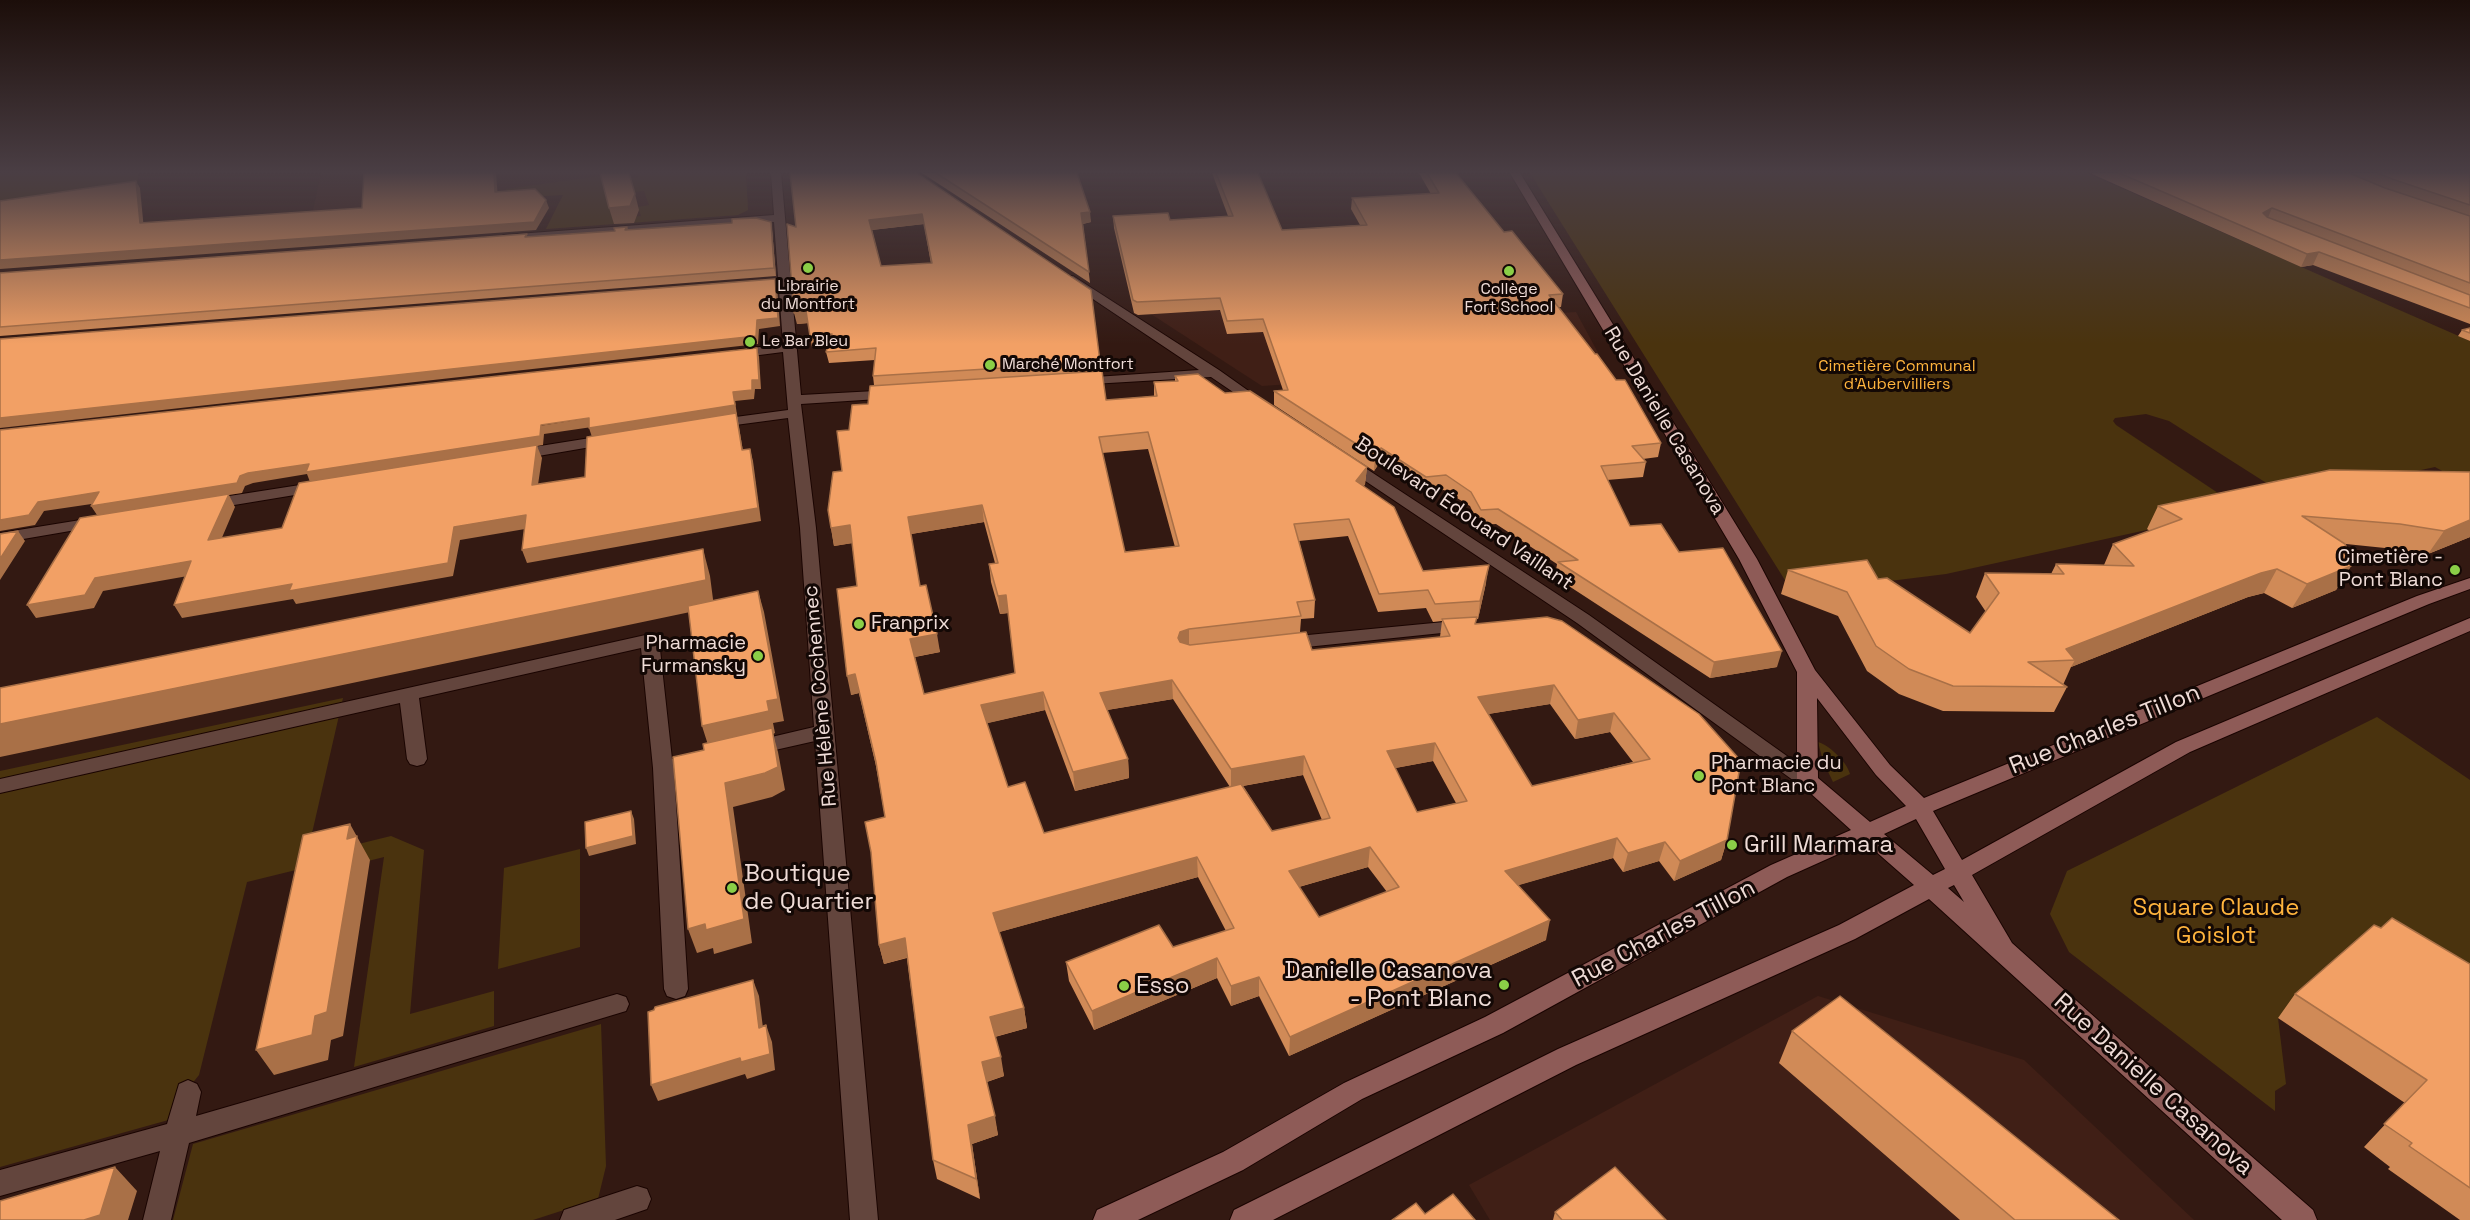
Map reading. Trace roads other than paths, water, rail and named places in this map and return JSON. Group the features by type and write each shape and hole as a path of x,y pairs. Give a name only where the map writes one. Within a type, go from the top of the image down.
{"street":[{"path":"487,239 614,230"},
{"name":"Rue Hélène Cochennec","path":"780,230 779,281 790,347 794,407 808,528 864,1220"},
{"name":"Rue Danielle Casanova","path":"1549,230 1748,559 1807,672 1883,770 1920,807 2004,950"},
{"path":"1060,271 1274,413"},
{"path":"720,356 790,347"},
{"path":"1062,383 1214,373"},
{"path":"702,426 794,407 910,393"},
{"path":"503,457 620,439"},
{"name":"Boulevard Édouard Vaillant","path":"1334,453 1583,619 1808,781"},
{"path":"199,506 339,483"},
{"path":"0,538 117,519"},
{"name":"Rue Charles Tillon","path":"1107,1220 1233,1161 1353,1091 1494,1025 1779,871 1920,807 2423,600 2470,583"},
{"path":"1553,622 1583,619"},
{"path":"1244,1220 1567,1057 1847,932 2048,824 2183,747 2470,624"},
{"path":"1271,645 1478,625"},
{"path":"0,786 650,640 663,768 676,989"},
{"name":"Rue Danielle Casanova","path":"1807,672 1808,781 2004,950 2186,1117 2303,1220"},
{"path":"409,694 417,759"},
{"path":"663,768 824,732"},
{"path":"0,1183 180,1133 617,1004"},
{"path":"157,1220 180,1133 188,1092"},
{"path":"574,1220 637,1199"}],"place":[{"name":"Librairie du Montfort","path":"808,268"},
{"name":"Collège Fort School","path":"1509,271"},
{"name":"Le Bar Bleu","path":"750,342"},
{"name":"Marché Montfort","path":"990,365"},
{"name":"Cimetière - Pont Blanc","path":"2455,570"},
{"name":"Franprix","path":"859,624"},
{"name":"Pharmacie Furmansky","path":"758,656"},
{"name":"Pharmacie du Pont Blanc","path":"1699,776"},
{"name":"Grill Marmara","path":"1732,845"},
{"name":"Boutique de Quartier","path":"732,888"},
{"name":"Danielle Casanova - Pont Blanc","path":"1504,985"},
{"name":"Esso","path":"1124,986"}],"park label":[{"name":"Cimetière Communal d'Aubervilliers","path":"1897,376"},
{"name":"Square Claude Goislot","path":"2216,922"}]}
